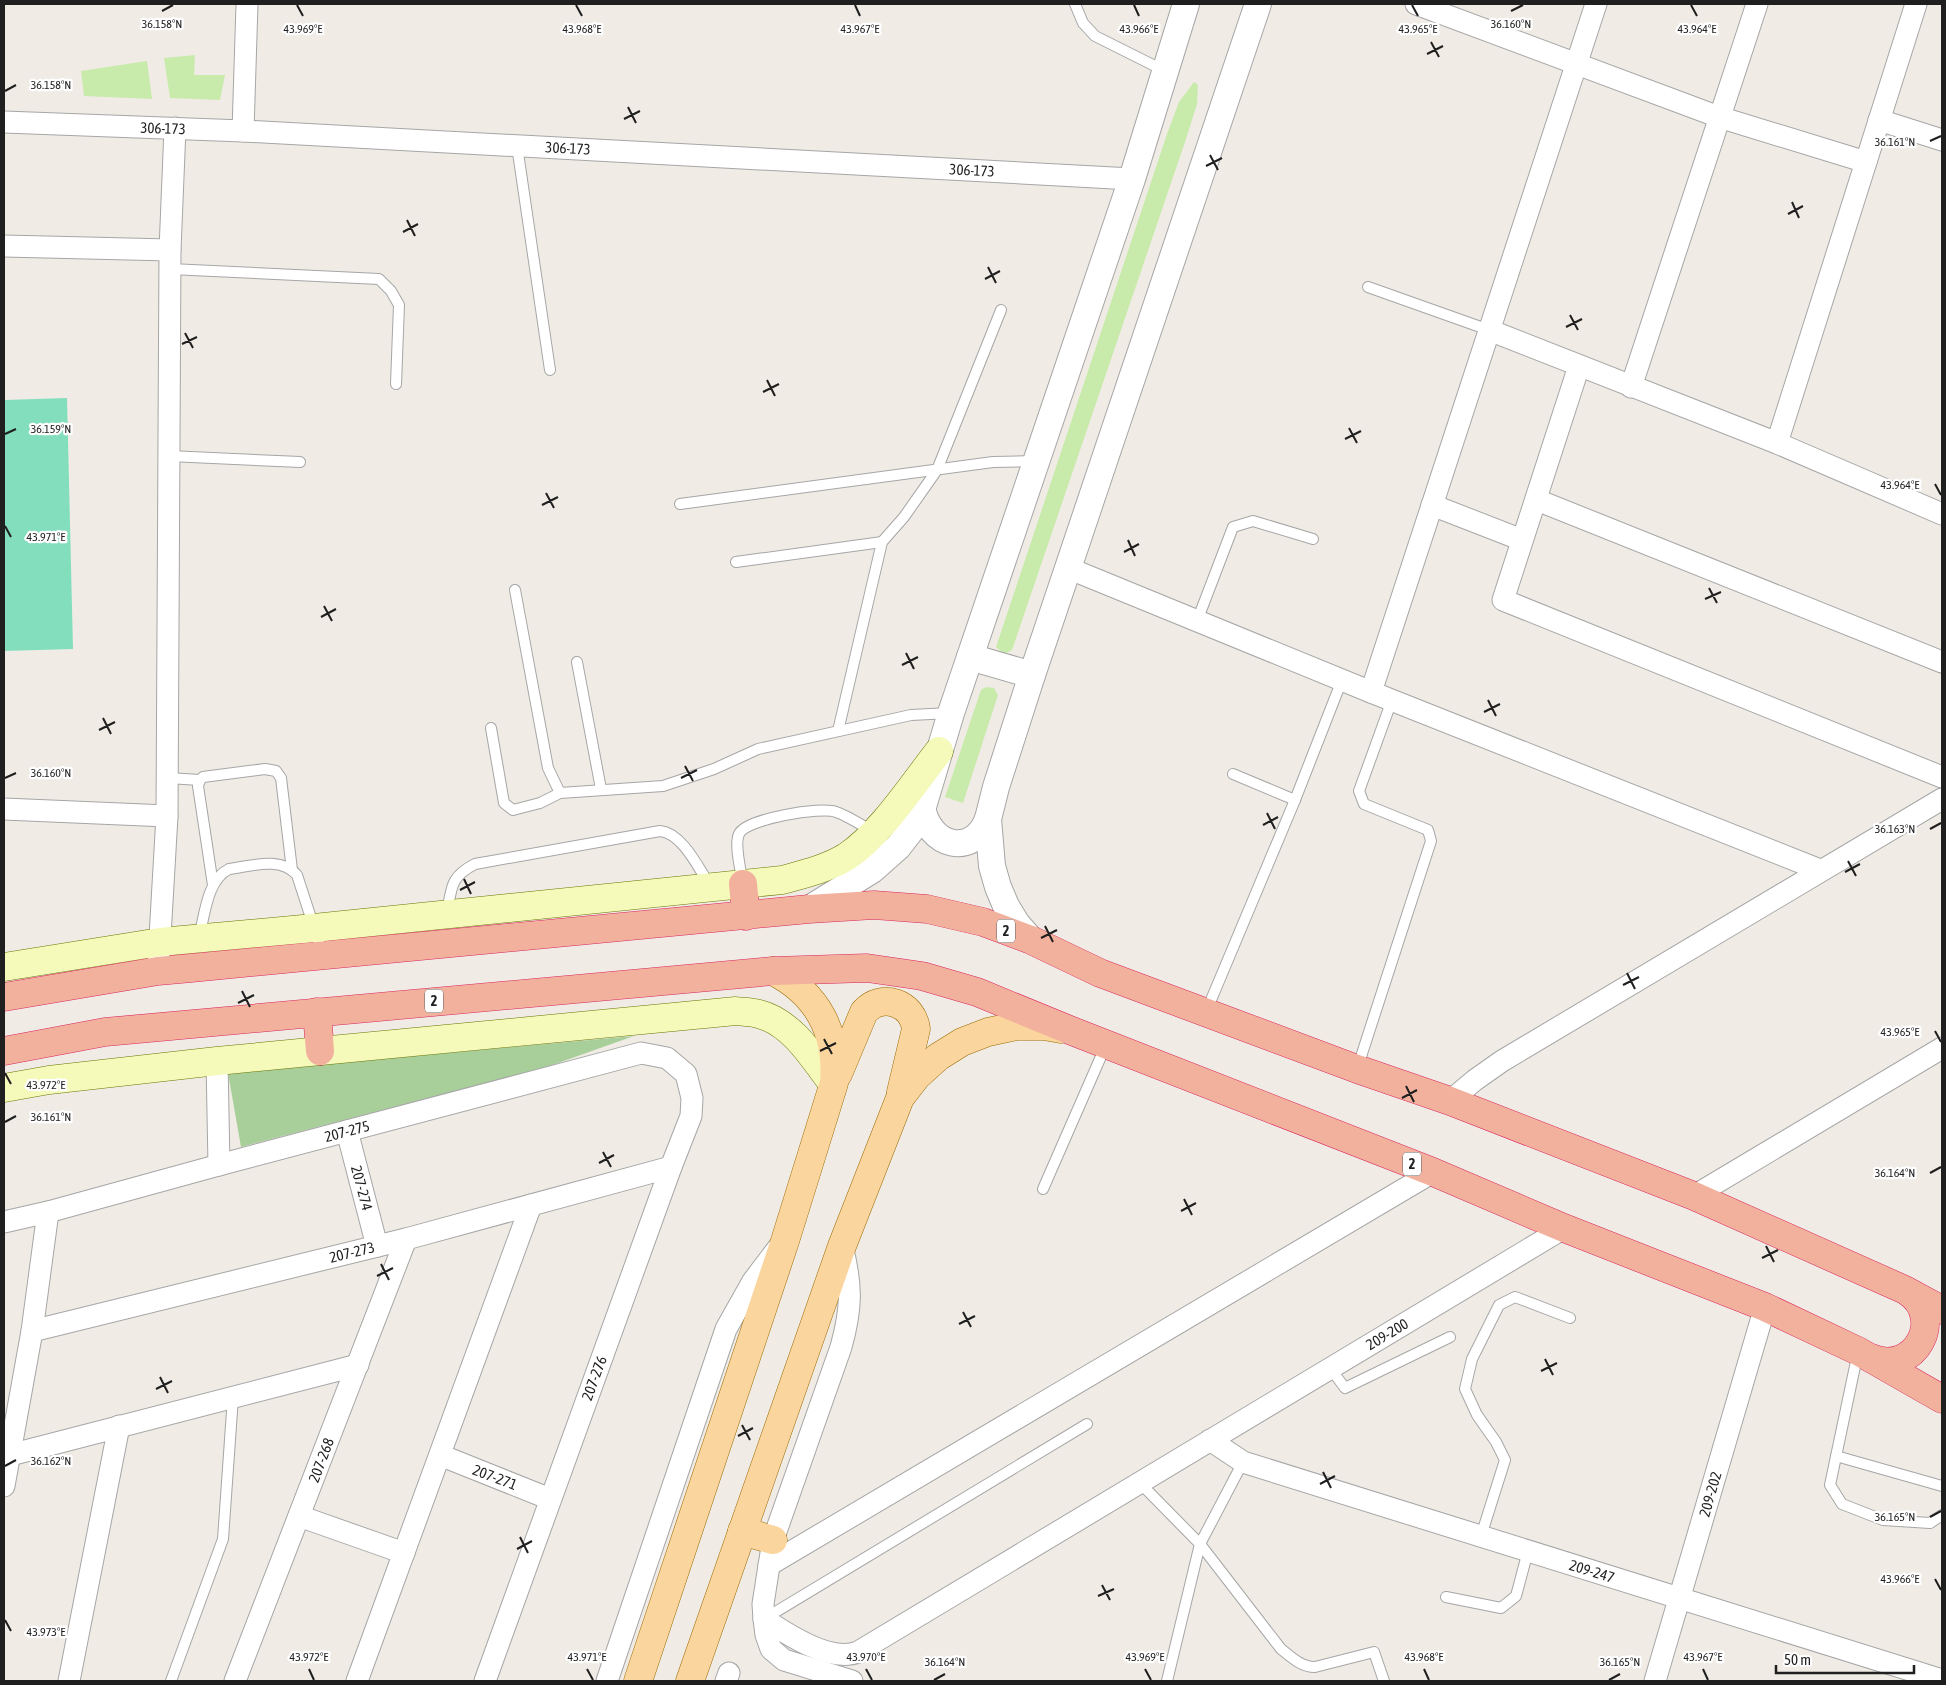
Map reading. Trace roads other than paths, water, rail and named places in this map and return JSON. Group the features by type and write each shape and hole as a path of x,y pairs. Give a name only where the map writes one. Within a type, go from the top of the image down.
{"highway":[{"path":"743,884 746,916"},
{"name":"2","path":"4,997 158,971 195,953 323,956 809,909 874,905 927,908 983,922 1031,940 1100,973 1357,1069 1450,1101 1694,1196 1905,1290 1942,1310"},
{"name":"2","path":"4,1051 105,1032 773,971 867,968 922,976 977,992 1433,1172 1564,1228 1765,1307 1864,1354 1942,1399"},
{"path":"317,1012 320,1051"},
{"path":"1864,1354 1882,1362 1894,1362 1906,1357 1920,1344 1925,1327 1924,1314 1919,1303 1905,1290"}],"main road":[{"path":"4,967 160,942 195,953 314,928 782,880 830,866 846,856 875,832 939,751"},
{"path":"773,971 790,980 804,992 826,1022 834,1052 834,1083"},
{"path":"638,1681 784,1241 834,1083 864,1012 880,1002 894,1002 909,1012 914,1020 916,1029 900,1098 842,1246 690,1681"},
{"path":"4,1088 49,1080 218,1061 736,1011 760,1014 783,1025 801,1042 834,1083"},
{"path":"900,1098 917,1076 938,1057 962,1042 988,1032 1026,1026 1044,1026 1072,1031"},
{"path":"742,1531 771,1552"}],"street":[{"path":"243,131 247,4"},
{"path":"809,909 872,870 886,859 919,820 951,713 1132,179 1186,4"},
{"path":"922,807 924,820 933,833 942,839 954,842 965,842 976,837 984,828 988,819 996,787 1032,675 1258,4"},
{"path":"1416,4 1719,117 1866,162"},
{"path":"1371,692 1596,4"},
{"path":"1631,386 1757,4"},
{"path":"1777,442 1916,4"},
{"path":"1879,120 1942,140"},
{"name":"306-173","path":"4,122 243,131 1132,179"},
{"path":"158,971 168,778 170,260 175,128"},
{"path":"4,246 170,260"},
{"path":"1490,330 1777,442 1942,514"},
{"path":"1579,366 1504,600 1942,777"},
{"path":"1536,500 1942,662"},
{"path":"1432,506 1522,540"},
{"path":"1068,568 1371,692 1820,870"},
{"path":"970,657 1032,675"},
{"path":"1450,1101 1502,1061 1942,799"},
{"path":"4,810 167,816"},
{"path":"988,819 992,866 998,887 1006,906 1017,924 1031,940"},
{"path":"1694,1196 1942,1048"},
{"name":"207-275","path":"4,1222 48,1212 219,1164 641,1054 667,1058 686,1074"},
{"path":"218,1061 219,1164"},
{"name":"207-276","path":"485,1681 671,1166 692,1116 692,1098 686,1074"},
{"name":"207-274","path":"347,1131 377,1246"},
{"name":"207-273","path":"32,1331 406,1239 671,1166"},
{"path":"771,1552 1433,1172"},
{"path":"357,1681 531,1205"},
{"path":"4,1486 32,1331 48,1212"},
{"name":"209-200","path":"764,1619 816,1648 852,1654 1564,1228"},
{"name":"207-268","path":"236,1681 406,1239"},
{"path":"607,1681 726,1329 753,1281 784,1241"},
{"path":"842,1246 849,1280 848,1322 841,1348 771,1552 763,1604 766,1635 771,1649 784,1660 852,1681"},
{"name":"209-202","path":"1655,1681 1765,1307"},
{"path":"10,1455 358,1365"},
{"path":"69,1681 119,1426"},
{"name":"209-247","path":"1210,1440 1243,1462 1942,1680"},
{"name":"207-271","path":"440,1455 550,1498"},
{"path":"299,1516 404,1553"}],"lane":[{"path":"1075,4 1082,23 1095,36 1166,71"},
{"path":"517,146 550,370"},
{"path":"170,260 379,279 391,291 399,305 396,384"},
{"path":"1368,287 1490,330"},
{"path":"838,731 882,542 904,517 937,470 1001,310"},
{"path":"169,456 300,462"},
{"path":"680,504 993,462 1036,462"},
{"path":"1197,621 1233,527 1253,522 1313,540"},
{"path":"736,562 882,542"},
{"path":"515,590 548,768 560,793"},
{"path":"577,662 601,789"},
{"path":"1206,1012 1295,800 1342,680"},
{"path":"1357,1069 1431,840 1428,830 1364,804 1359,792 1392,700"},
{"path":"491,728 504,803 512,810 540,803 560,793 662,786 714,769 758,749 911,715 951,713"},
{"path":"213,885 198,786 203,777 265,769 276,771 281,778 292,870"},
{"path":"1233,774 1295,800"},
{"path":"168,778 200,780"},
{"path":"743,884 738,845 739,834 747,825 791,813 836,811 875,832"},
{"path":"446,915 454,880 464,870 475,864 660,831 667,832 678,838 711,887"},
{"path":"195,953 213,885 222,872 229,869 278,863 292,870 297,875 323,956"},
{"path":"1043,1189 1106,1044"},
{"path":"1481,1536 1504,1460 1496,1442 1476,1415 1465,1389 1472,1359 1499,1305 1515,1296 1570,1318"},
{"path":"1330,1368 1345,1388 1450,1337"},
{"path":"1864,1354 1830,1485 1842,1504 1883,1520 1930,1523 1942,1515"},
{"path":"171,1681 223,1539 233,1397"},
{"path":"764,1619 1088,1424"},
{"path":"1836,1456 1942,1486"},
{"path":"1167,1681 1200,1544 1243,1462"},
{"path":"1140,1483 1200,1544 1281,1649 1291,1658 1307,1667 1314,1667 1374,1652 1384,1681"},
{"path":"1446,1597 1501,1608 1516,1596 1528,1551"}]}
